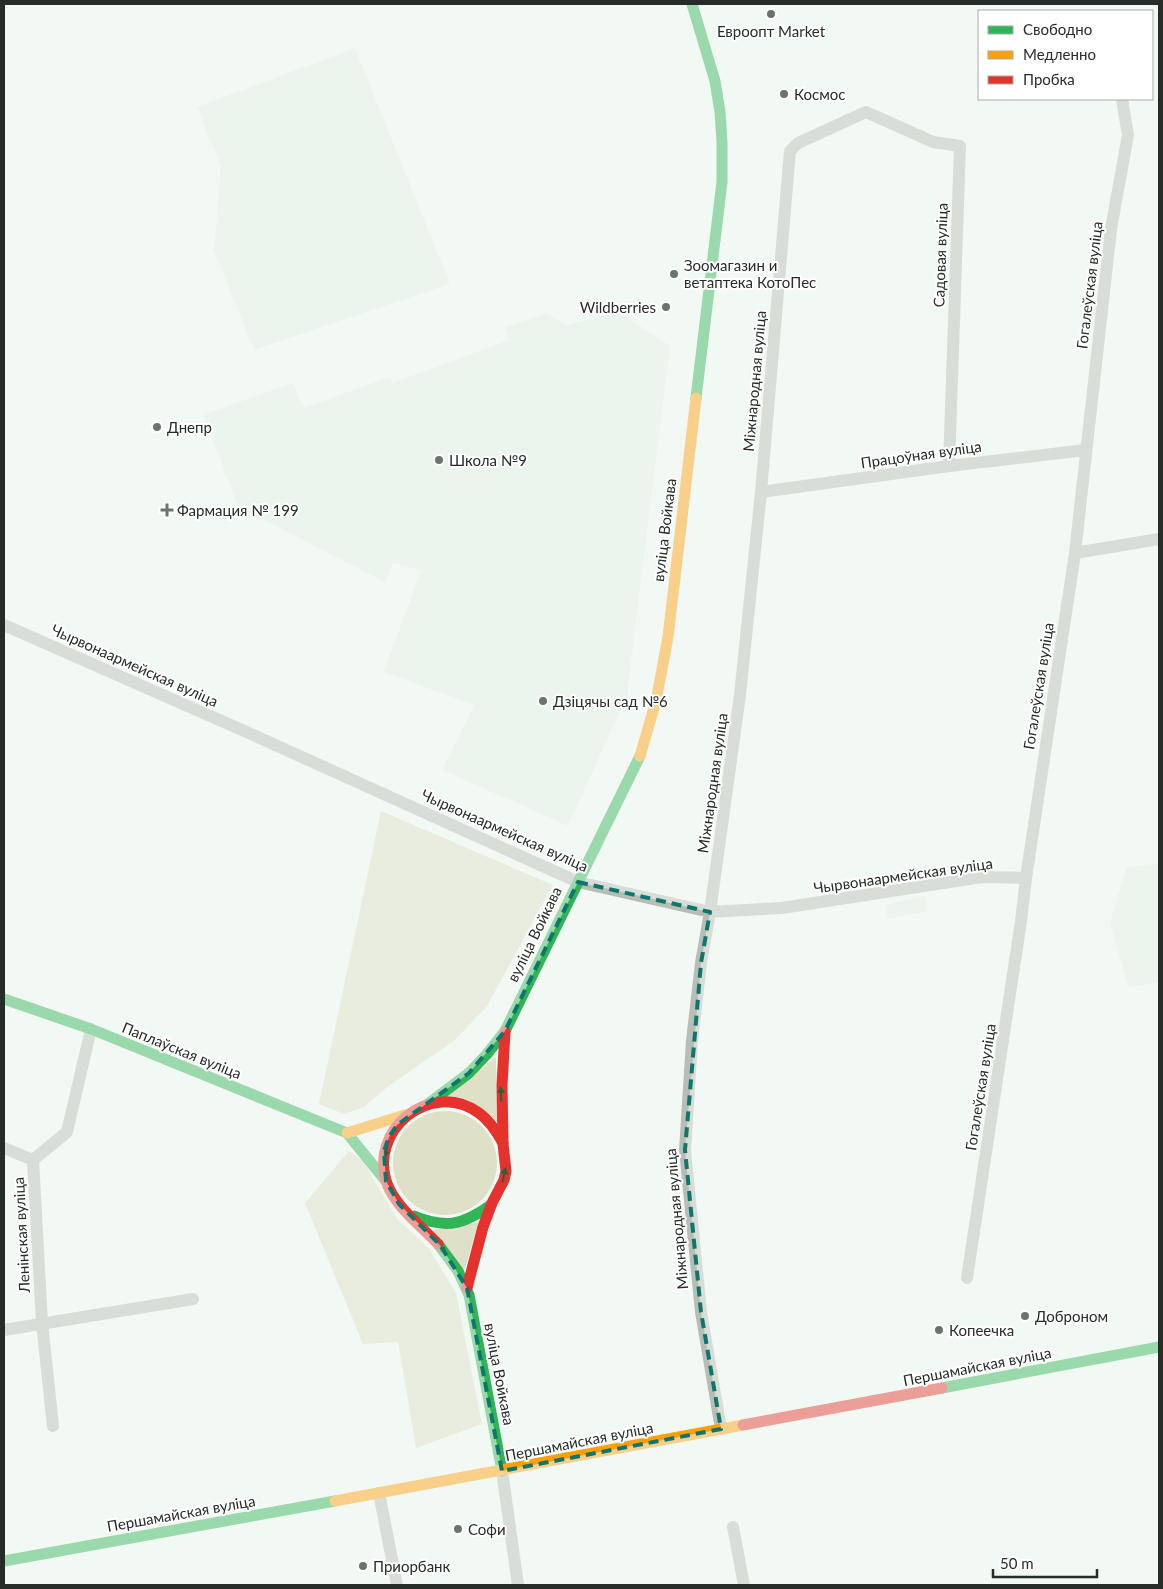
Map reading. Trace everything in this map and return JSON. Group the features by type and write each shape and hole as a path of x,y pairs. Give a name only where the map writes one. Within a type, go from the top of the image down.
{"main road":[{"name":"вуліца Войкава","path":"502,1471 467,1288 440,1245 398,1204 386,1181 383,1166 386,1144 397,1125 408,1114 428,1104 469,1073 506,1031 641,752 659,691 669,628 722,182 722,128 718,104 708,57 692,4"},
{"name":"Паплаўская вуліца","path":"4,999 92,1030 347,1133 386,1181"},
{"name":"вуліца Войкава","path":"467,1288 476,1247 491,1204 500,1191 505,1176 506,1159 503,1143 501,1059 506,1031"},
{"name":"вуліца Войкава","path":"428,1104 451,1103 473,1109 486,1118 496,1130 503,1143"},
{"path":"347,1133 408,1114"},
{"name":"вуліца Войкава","path":"408,1213 429,1223 451,1225 473,1218 491,1204"},
{"name":"Першамайская вуліца","path":"4,1560 502,1471 1159,1347"}],"street":[{"name":"Гогалеўская вуліца","path":"967,1278 1020,931 1026,878 1074,552 1111,229 1128,135 1122,100"},
{"name":"Садовая вуліца","path":"798,142 866,112 933,142 960,146 948,466"},
{"name":"Міжнародная вуліца","path":"721,1429 701,1312 684,1150 698,983 710,912 740,694 790,151 798,142"},
{"name":"Працоўная вуліца","path":"760,492 948,466 1086,450"},
{"path":"1074,552 1159,540"},
{"name":"Чырвонаармейская вуліца","path":"4,625 578,882 710,912 782,908 982,877 1026,878"},
{"name":"Ленінская вуліца","path":"53,1426 42,1323 33,1160 67,1132 92,1030"},
{"path":"4,1148 33,1160"},
{"path":"4,1330 193,1299"},
{"name":"вуліца Войкава","path":"502,1471 518,1585"},
{"path":"379,1493 397,1585"},
{"path":"733,1527 744,1585"}],"highlighted area":[{"path":"578,882 710,912 701,963 685,1150 701,1312 721,1429 502,1471 467,1288 440,1245 399,1204 386,1181 384,1151 389,1137 397,1125 469,1073 505,1031"}],"shaded area":[{"path":"355,48 450,284 254,350 214,250 221,167 197,107"},
{"name":"Школа №9","path":"619,312 670,346 627,696 568,826 442,770 474,705 384,672 421,570 393,563 385,582 238,507 204,414 293,383 303,408 390,377 392,383 509,340 505,327 547,313 566,325"},
{"path":"1159,864 1159,982 1129,988 1110,923 1127,867"},
{"path":"925,896 928,911 888,919 885,905"}],"green space":[{"path":"381,811 553,885 487,1006 455,1040 387,1087 364,1107 344,1114 319,1104"},
{"path":"496,1057 497,1121 446,1096"},
{"path":"445,1111 465,1115 474,1120 488,1134 493,1143 497,1163 493,1183 488,1192 474,1206 465,1211 445,1215 425,1211 416,1206 402,1192 397,1183 393,1163 397,1143 402,1134 416,1120 425,1115"},
{"path":"349,1151 363,1161 397,1219 429,1248 456,1293 482,1424 416,1448 398,1342 363,1344 305,1203"},
{"path":"479,1222 464,1271 432,1230"}],"traffic: fast":[{"path":"692,4 715,81 722,142 722,182 696,398"},
{"path":"428,1104 469,1073 505,1031 640,756"},
{"path":"4,999 91,1029 347,1133 385,1180"},
{"path":"414,1216 436,1223 454,1223 472,1217 491,1205"},
{"path":"438,1244 458,1271 469,1295 502,1471"},
{"path":"942,1388 1159,1347"},
{"path":"4,1561 335,1501"}],"traffic: slow":[{"path":"640,756 656,701 668,637 696,398"},
{"path":"347,1133 405,1115"},
{"path":"335,1501 743,1425"}],"traffic: jam":[{"path":"467,1288 483,1227 492,1203 504,1180 506,1171 503,1144 502,1085 505,1032"},
{"path":"438,1244 404,1210 388,1186 384,1166 386,1146 394,1130 407,1116 423,1106 441,1102 460,1104 483,1116 503,1143"},
{"path":"743,1425 942,1388"}],"place":[{"name":"Евроопт Market","path":"771,14"},
{"name":"Космос","path":"784,94"},
{"name":"Зоомагазин и ветаптека КотоПес","path":"674,274"},
{"name":"Wildberries","path":"666,307"},
{"name":"Днепр","path":"157,427"},
{"name":"Школа №9","path":"439,460"},
{"name":"Фармация № 199","path":"167,510"},
{"name":"Дзіцячы сад №6","path":"543,701"},
{"name":"Доброном","path":"1025,1316"},
{"name":"Копеечка","path":"939,1330"},
{"name":"Софи","path":"458,1529"},
{"name":"Приорбанк","path":"363,1566"}]}
